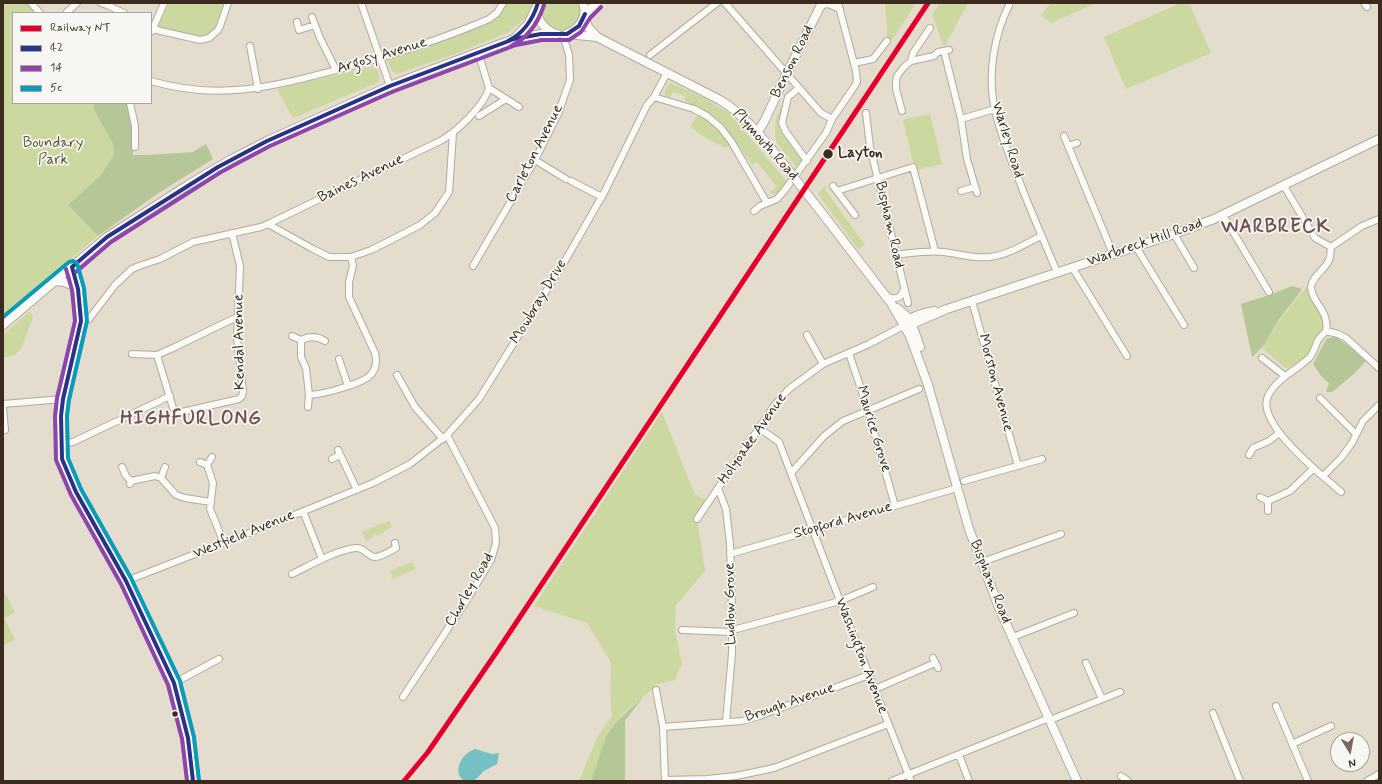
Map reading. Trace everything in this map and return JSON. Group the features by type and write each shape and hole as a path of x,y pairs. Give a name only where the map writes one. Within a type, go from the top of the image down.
{"main road":[{"name":"Plymouth Road","path":"583,3 587,24 597,37"},
{"path":"537,4 540,23 546,29 562,35 577,28 585,14 597,3"},
{"path":"514,39 529,23 537,4"},
{"name":"Benson Road","path":"757,133 764,122 822,4"},
{"name":"Plymouth Road","path":"3,325 107,237 218,167 267,141 390,86 514,39 541,34 597,37 727,104 766,142 889,300 907,320"},
{"path":"764,122 766,142"},
{"name":"Warbreck Hill Road","path":"907,320 972,301 1174,234 1223,215 1379,139"},
{"path":"72,267 82,321 63,399 61,416 62,459 76,492 126,581 174,683 188,738 193,781"},
{"path":"55,281 64,282 77,288"},
{"name":"Plymouth Road","path":"889,300 907,320"},
{"name":"Warbreck Hill Road","path":"907,320 926,312 947,309"},
{"name":"Bispham Road","path":"907,320 910,336 925,375 969,529 1000,610 1077,781"}],"street":[{"path":"31,3 39,12"},
{"path":"67,12 77,3"},
{"path":"101,3 122,12"},
{"path":"164,3 152,31 200,40 209,38 218,30 228,3"},
{"path":"361,3 390,86"},
{"name":"Argosy Avenue","path":"152,81 180,88 203,91 229,91 258,88 381,58 483,22 495,16 503,3"},
{"path":"650,55 717,3"},
{"path":"725,3 821,113 832,119"},
{"name":"Warley Road","path":"1010,3 1001,24 994,53 992,91 995,109 1005,144 1041,236 1057,272"},
{"path":"754,211 760,206 777,199 784,191 826,133 832,119 857,80 839,6 822,4"},
{"path":"312,17 336,70"},
{"path":"297,22 299,30 315,25"},
{"path":"911,61 913,53 930,28"},
{"name":"Carleton Avenue","path":"473,266 535,160 558,114 570,80 569,55 562,35"},
{"path":"854,63 873,59 887,40"},
{"path":"250,46 258,88"},
{"path":"902,111 896,89 897,76 904,66 911,61 934,56 938,52 946,50 961,119 964,148 976,190 961,191"},
{"path":"478,52 489,88 519,107"},
{"name":"Mowbray Drive","path":"359,488 410,464 445,437 479,399 602,197 647,105 654,97 667,73"},
{"path":"896,89 904,87"},
{"name":"Baines Avenue","path":"82,321 89,319 115,285 132,269 160,259 193,242 261,227 442,140 453,133 480,104 487,95 489,88"},
{"name":"Benson Road","path":"799,88 788,97 782,123 786,132 806,160"},
{"name":"Plymouth Road","path":"654,97 694,109 707,116 720,127 731,141 767,203"},
{"path":"479,116 506,99"},
{"path":"130,104 135,126 135,147"},
{"path":"961,119 995,109"},
{"name":"Bispham Road","path":"866,113 870,147 908,303"},
{"path":"268,224 329,257 351,257 371,250 420,225 434,213 449,192 453,133"},
{"path":"1064,136 1113,254"},
{"path":"1068,146 1077,143"},
{"path":"535,160 568,180 602,197"},
{"path":"855,216 835,188 878,179 914,167 935,251"},
{"path":"1284,186 1314,238 1331,247"},
{"path":"1223,215 1269,292"},
{"path":"1341,492 1314,468 1279,433 1270,418 1265,404 1270,393 1285,376 1311,356 1318,341 1326,331 1326,318 1312,294 1311,288 1312,282 1329,261 1331,247 1362,226 1379,219"},
{"name":"Kendal Avenue","path":"156,355 173,408 176,411 182,412 235,400 242,396 243,391 237,338 240,266 232,233"},
{"path":"1174,234 1194,268"},
{"path":"896,255 935,251 976,257 990,257 1003,254 1041,236"},
{"path":"1136,247 1184,325"},
{"path":"309,395 327,394 362,382 368,378 374,370 376,361 370,340 349,297 349,282 353,266 351,257"},
{"path":"1072,267 1127,356"},
{"name":"Bispham Road","path":"889,300 901,296 904,289"},
{"name":"Morston Avenue","path":"972,301 1018,466"},
{"path":"132,354 156,355 237,317"},
{"name":"Holyoake Avenue","path":"697,520 774,405 789,389 824,364 849,353 907,320"},
{"path":"1326,331 1346,338 1379,368"},
{"path":"807,335 824,364"},
{"path":"292,336 301,340"},
{"path":"301,340 307,337 313,337 325,341"},
{"path":"301,340 301,357 306,368 309,395 308,407"},
{"name":"Maurice Grove","path":"849,353 868,410 895,506"},
{"path":"1262,358 1285,376"},
{"path":"339,359 348,386"},
{"name":"Chorley Road","path":"397,375 415,407 445,437 495,528 496,543 491,560 468,598 403,696"},
{"path":"791,473 824,436 844,421 919,389"},
{"path":"62,444 73,442 170,396"},
{"path":"1320,398 1356,434"},
{"path":"3,404 63,399"},
{"path":"3,408 5,430"},
{"path":"1324,476 1352,444 1363,421 1377,409"},
{"name":"Washington Avenue","path":"759,428 779,442 911,781"},
{"path":"1249,455 1253,448 1269,441 1279,433"},
{"path":"1246,443 1253,448"},
{"path":"332,459 339,453 359,488"},
{"path":"206,465 212,457"},
{"path":"964,481 1042,459"},
{"path":"200,462 206,465 213,483 210,509 224,543"},
{"path":"122,467 126,476 131,482 155,476 162,478 176,495 211,502"},
{"path":"162,478 165,467"},
{"path":"1268,501 1290,491 1314,468"},
{"name":"Westfield Avenue","path":"126,581 359,488"},
{"name":"Ludlow Grove","path":"718,488 726,509 730,554 732,653 726,722"},
{"name":"Stopford Avenue","path":"730,554 957,488"},
{"path":"1260,496 1268,501"},
{"path":"1268,501 1268,511"},
{"path":"303,511 322,559"},
{"path":"982,562 1061,534"},
{"path":"292,574 322,559 357,548 364,550 375,557 397,548"},
{"path":"682,630 732,631 840,600 872,587"},
{"path":"1013,637 1074,613"},
{"path":"174,683 219,659"},
{"path":"875,689 935,663"},
{"path":"1086,663 1102,699"},
{"name":"Brough Avenue","path":"662,727 742,721 760,716 869,675"},
{"path":"656,690 662,727 665,780 707,780 774,768 888,724"},
{"path":"892,781 1120,692"},
{"path":"1276,706 1308,781"},
{"path":"1213,713 1240,781"},
{"path":"1292,744 1331,726"},
{"path":"959,755 969,781"},
{"path":"1367,781 1379,774"},
{"path":"1121,776 1128,781"}],"green space":[{"name":"Boundary Park","path":"3,3 28,3 34,12 12,12 12,104 94,104 94,110 113,144 114,156 100,176 68,205 98,236 3,315"},
{"path":"169,3 225,3 216,30 209,36 201,38 157,27"},
{"path":"503,3 535,3 528,16 509,32 455,54 397,74 391,69 388,56 489,19"},
{"path":"542,3 579,3 580,16 574,26 569,30 557,31 550,27 544,19 541,8"},
{"path":"885,3 916,3 888,46"},
{"path":"940,3 968,3 944,47 932,15"},
{"path":"1051,3 1096,3 1051,23 1041,15"},
{"path":"1181,3 1189,3 1211,53 1126,89 1104,37"},
{"path":"371,67 377,69 380,76 379,81 376,83 293,118 277,89"},
{"path":"671,83 706,99 730,114 788,183 782,190 775,194 770,192 777,187 757,162 752,165 724,125 716,118 685,101 685,96 673,92 670,98 665,95 666,88"},
{"path":"790,88 791,89 785,99 780,117 780,127 784,137 803,161 798,169 776,142 776,118"},
{"path":"94,104 127,104 133,129 133,155 193,152 206,144 213,159 157,194 98,236 68,205 100,176 114,155 113,144 94,110"},
{"path":"699,114 718,128 730,145 726,148 707,139 691,128 692,123"},
{"path":"930,114 942,164 915,170 903,120"},
{"path":"825,185 826,191 865,245 858,249 818,194"},
{"path":"1308,285 1321,312 1324,327 1314,339 1310,351 1305,357 1287,369 1262,348 1276,325"},
{"path":"1292,286 1302,289 1277,322 1261,348 1252,357 1241,304"},
{"path":"30,311 33,317 21,349 15,355 3,358 3,335"},
{"path":"1336,337 1366,361 1354,374 1332,392 1326,392 1329,383 1321,376 1313,364 1327,338"},
{"path":"662,412 694,493 709,502 697,520 705,571 676,605 675,631 682,663 675,680 658,684 625,712 606,736 591,781 579,781 598,736 612,716 610,692 611,662 587,623 534,606"},
{"path":"389,521 392,527 377,536 375,533 373,537 366,541 362,532"},
{"path":"412,562 416,569 392,579 391,578 393,576 390,571"},
{"path":"3,590 15,612 3,619"},
{"path":"5,620 15,639 3,646 3,621"},
{"path":"643,697 625,721 625,781 591,781 606,736 617,721"}],"water":[{"path":"475,749 492,754 499,753 497,764 484,771 475,780 464,781 460,777 460,762 466,754"}],"rail line":[{"name":"NT","path":"404,781 428,752 496,653 928,3"}],"transit line":[{"name":"42","path":"508,41 519,34 527,25 538,3"},
{"name":"14","path":"511,46 522,39 532,29 539,18 544,5"},
{"name":"14","path":"76,272 111,242 221,172 270,146 392,92 516,45 542,40 569,40 581,32 590,18 601,7"},
{"name":"42","path":"72,267 107,237 218,167 267,141 390,86 514,39 541,34 567,34 579,26 585,14"},
{"name":"5c","path":"3,317 69,262 73,261 77,263 84,288 87,321 69,400 67,416 68,458 81,489 131,578 180,681 194,737 199,780"},
{"name":"42","path":"72,267 78,289 81,321 63,399 61,416 62,459 76,492 126,581 174,683 188,738 193,781"},
{"name":"14","path":"66,269 72,290 75,321 57,398 55,416 56,460 71,495 121,584 168,685 182,739 187,781"}],"place":[{"name":"Layton","path":"828,154"}],"district":[{"name":"WARBRECK","path":"1276,228"},
{"name":"HIGHFURLONG","path":"191,420"}]}
